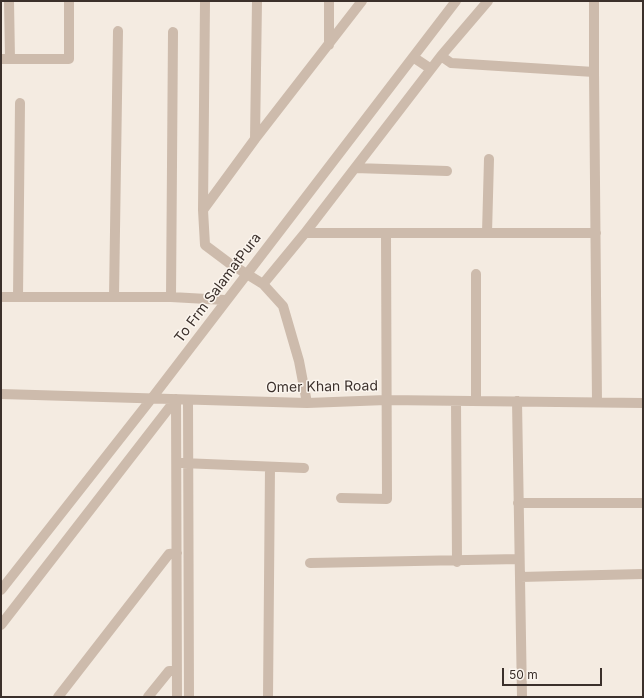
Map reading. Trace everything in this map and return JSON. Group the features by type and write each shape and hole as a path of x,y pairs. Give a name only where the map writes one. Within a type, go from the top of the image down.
{"street":[{"path":"9,1 5,59 69,59 69,1"},
{"path":"205,1 205,245 245,274 263,284 283,306 297,354 307,403"},
{"path":"255,139 257,1"},
{"path":"329,45 330,1"},
{"path":"204,210 255,139 362,1"},
{"name":"To Frm SalamatPura","path":"1,590 152,398 245,274 422,63 456,1"},
{"path":"263,284 305,233 355,168 422,63 441,56 488,1"},
{"path":"594,1 597,402"},
{"path":"114,297 118,30"},
{"path":"171,297 173,32"},
{"path":"441,56 451,63 594,72"},
{"path":"18,297 20,103"},
{"path":"487,233 489,159"},
{"path":"355,168 447,171"},
{"path":"305,233 596,233"},
{"path":"341,498 387,499 386,233"},
{"path":"476,274 476,401"},
{"path":"1,297 171,297 225,300"},
{"name":"Omer Khan Road","path":"1,394 307,403 386,400 643,403"},
{"path":"176,399 177,697"},
{"path":"1,626 176,399"},
{"path":"188,400 189,697"},
{"path":"456,401 457,562"},
{"path":"517,401 522,697"},
{"path":"176,463 304,468"},
{"path":"268,697 270,467"},
{"path":"518,503 643,503"},
{"path":"58,697 169,554 177,553"},
{"path":"310,564 457,562 519,559"},
{"path":"520,577 643,574"},
{"path":"148,697 169,671 176,671"}]}
